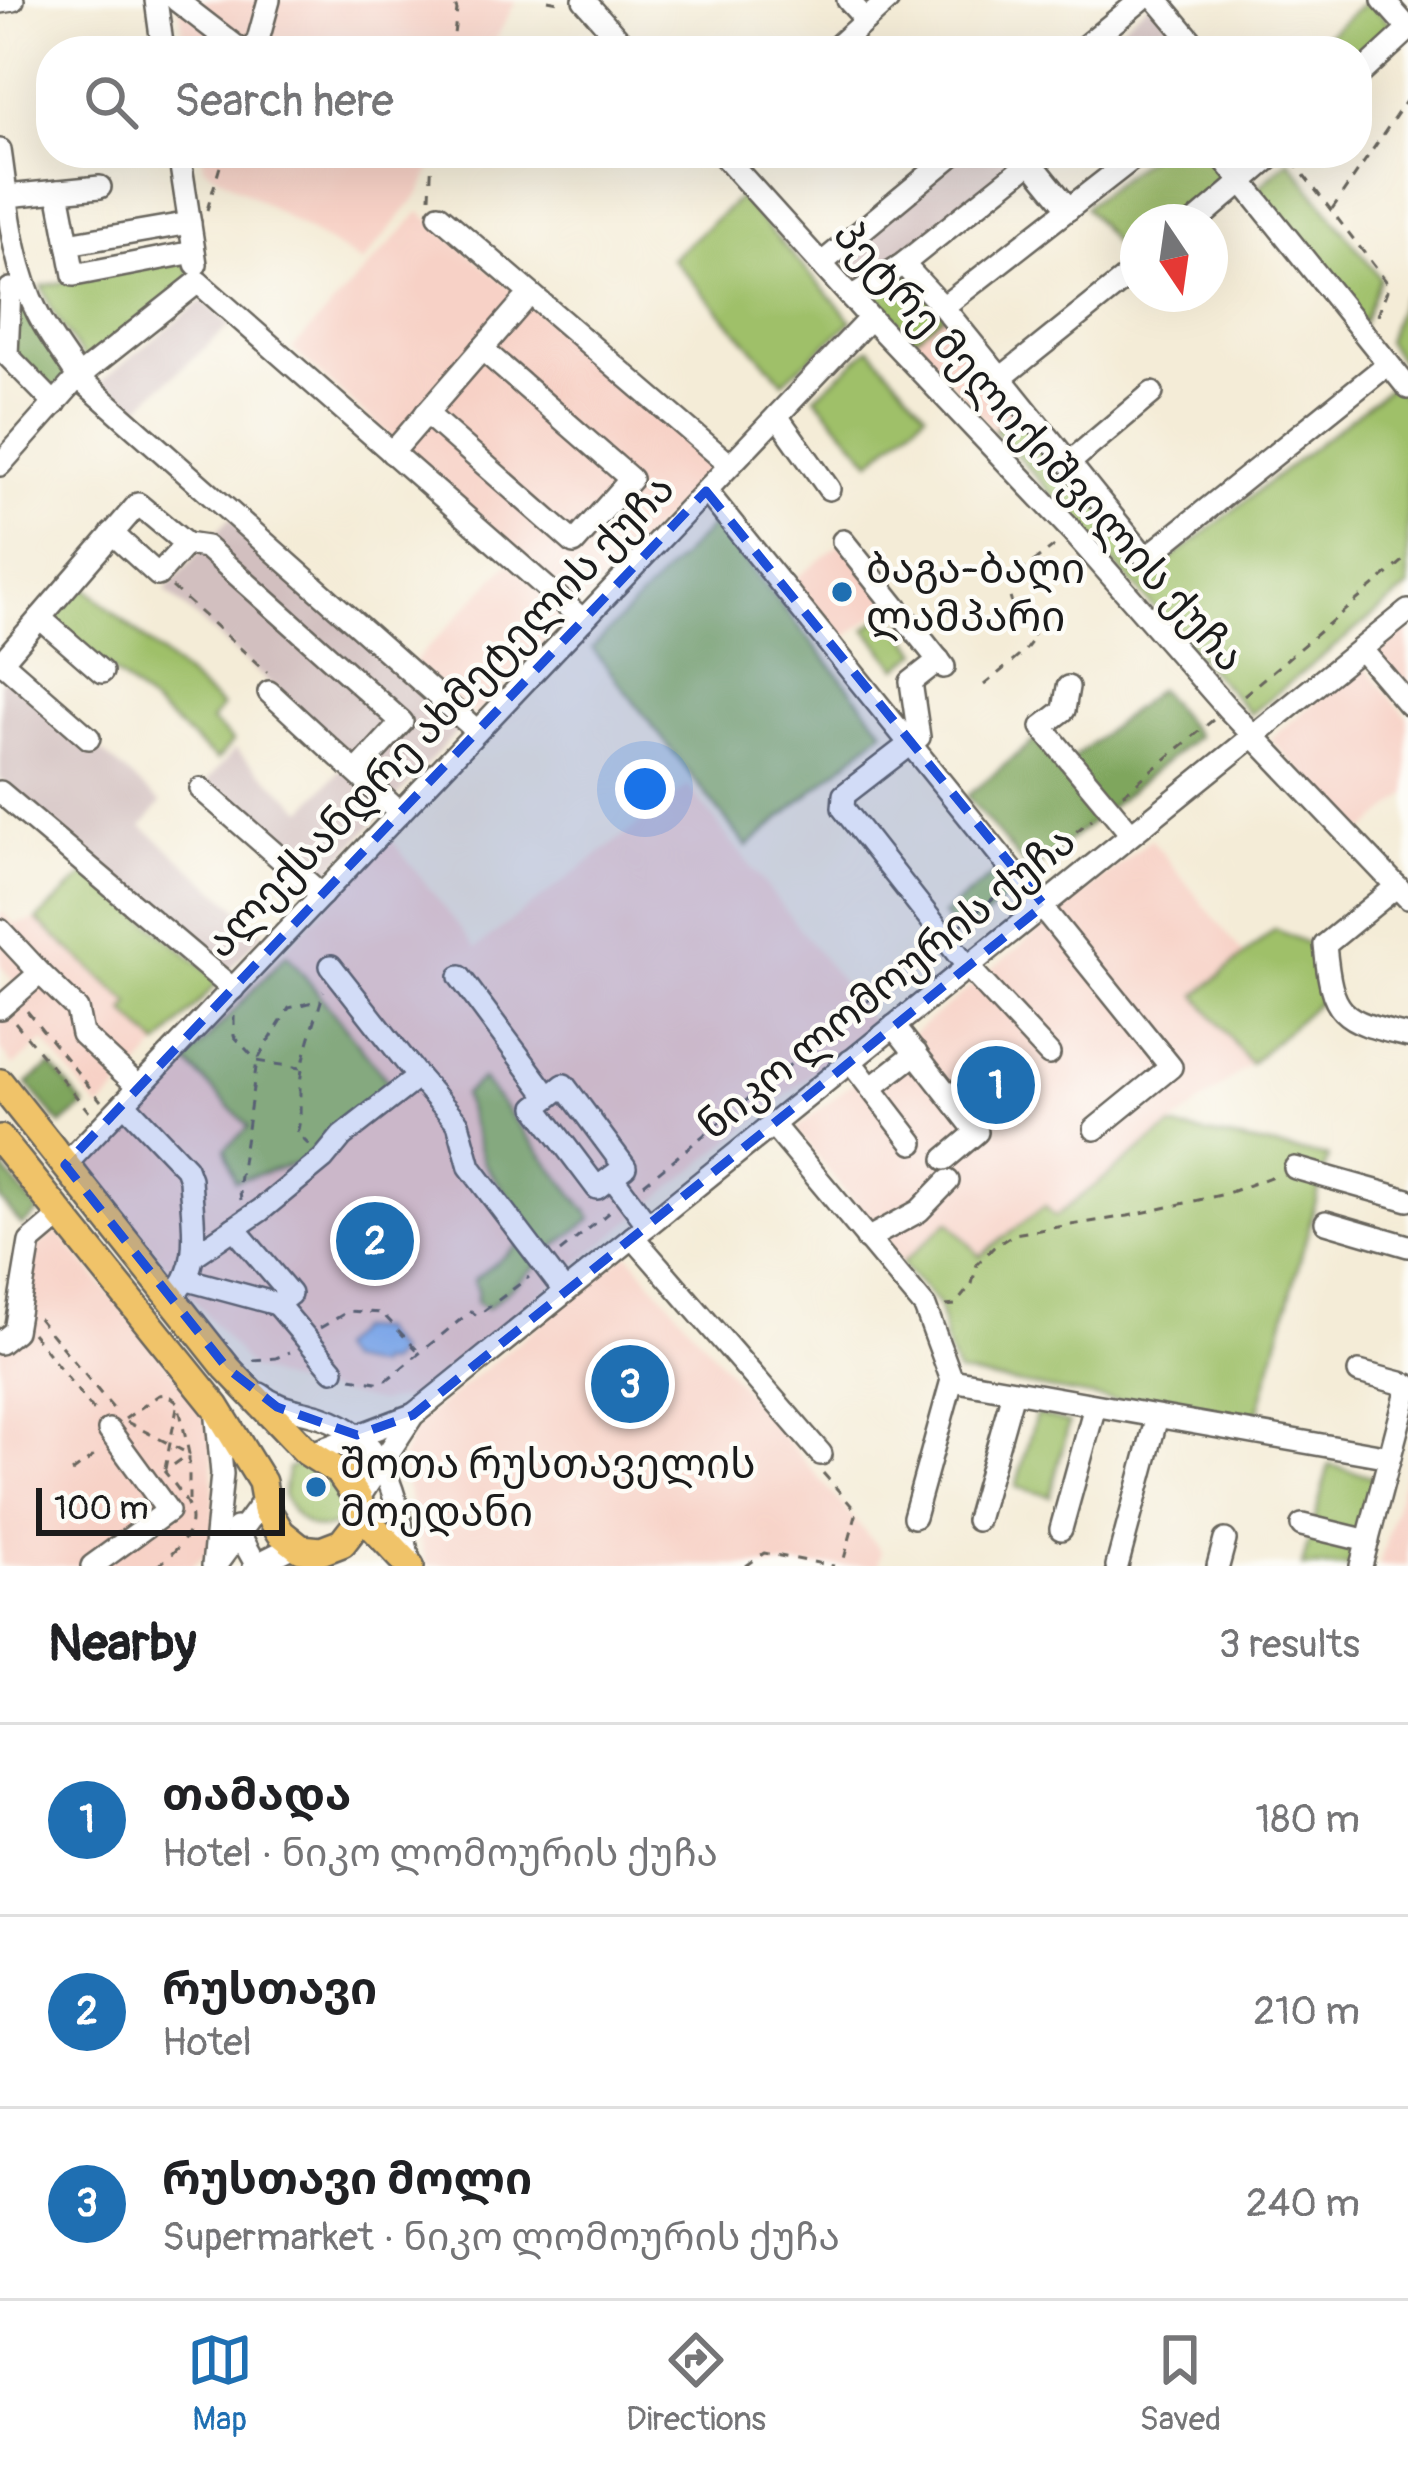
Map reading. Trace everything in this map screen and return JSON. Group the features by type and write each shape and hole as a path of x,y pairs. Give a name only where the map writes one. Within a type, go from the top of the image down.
{"main road":[{"path":"0,1083 65,1165 180,1288 309,1452 338,1472 360,1508 410,1566"},
{"path":"0,1139 215,1407 263,1491 271,1520 309,1554 342,1543 360,1508"},
{"path":"263,1491 278,1459 289,1451 309,1452"}],"street":[{"path":"0,2 14,0"},
{"path":"156,0 162,36"},
{"path":"176,0 223,36"},
{"path":"259,36 269,0"},
{"path":"584,0 616,36"},
{"path":"848,0 866,20"},
{"path":"848,36 888,0"},
{"path":"1097,36 1141,0"},
{"path":"1157,0 1187,36"},
{"path":"1372,63 1408,29 1383,0"},
{"path":"0,150 12,285 7,355 55,404"},
{"path":"183,168 197,221 198,282 583,620"},
{"name":"პეტრე მელიქიშვილის ქუჩა","path":"734,168 1072,531 1228,709 1402,892"},
{"path":"820,264 937,168"},
{"path":"851,297 903,264 1023,168"},
{"path":"1042,168 1069,209"},
{"path":"943,307 1121,168"},
{"path":"1232,168 1408,388"},
{"path":"1218,204 1260,168"},
{"path":"7,196 100,187"},
{"path":"58,191 74,275 194,252"},
{"path":"439,215 730,465"},
{"path":"68,244 197,221"},
{"path":"111,236 117,267"},
{"path":"903,264 1146,558 1388,364"},
{"path":"0,466 79,377 198,282"},
{"path":"1000,378 1120,282"},
{"path":"12,285 37,312 79,377 477,731"},
{"path":"392,452 522,303"},
{"name":"ალექსანდრე ახმეტელის ქუჩა","path":"65,1165 870,318"},
{"path":"426,413 574,543 631,478 482,349"},
{"path":"1069,463 1152,393"},
{"path":"777,416 829,489"},
{"path":"706,491 1171,1067 1095,1129"},
{"path":"89,738 1,663 138,504 186,544 206,547 402,722 356,772"},
{"path":"112,533 158,574 186,544"},
{"path":"843,542 943,665 911,682 919,737 844,795 843,808 968,967 1049,1054"},
{"name":"ნიკო ლომოურის ქუჩა","path":"382,1460 413,1415 1408,611"},
{"path":"40,618 102,672"},
{"path":"1361,649 1408,704"},
{"path":"1068,687 1064,710 1042,727 1131,834"},
{"path":"269,692 400,812"},
{"path":"201,789 322,895"},
{"path":"0,792 233,988"},
{"path":"1402,892 1325,944 1330,993 1354,1024 1408,1036"},
{"path":"0,930 77,1009 82,1034 119,1108 186,1168 193,1256 180,1288 277,1304 333,1370"},
{"path":"331,966 458,1123 470,1167 565,1292"},
{"path":"5,1003 40,973"},
{"path":"460,977 549,1097"},
{"path":"868,1239 919,1211 977,1132 894,1026"},
{"path":"871,1088 916,1053"},
{"path":"850,1061 913,1143"},
{"path":"193,1256 255,1214 322,1159 342,1136 418,1077"},
{"path":"565,1085 626,1166 597,1188 536,1107 549,1097 565,1085"},
{"path":"772,1124 926,1307 952,1380 914,1517"},
{"path":"1295,1168 1408,1201"},
{"path":"612,1177 628,1197 641,1231 820,1454"},
{"path":"7,1336 30,1242 62,1215"},
{"path":"1326,1222 1408,1246"},
{"path":"234,1228 290,1294 277,1304"},
{"path":"237,1364 277,1407 324,1418 357,1435 382,1460 410,1566"},
{"path":"1359,1372 1408,1386 1361,1566"},
{"path":"952,1380 1390,1457"},
{"path":"977,1520 1013,1392"},
{"path":"1061,1529 1095,1406"},
{"path":"214,1566 221,1494 215,1407"},
{"name":"ნიკო ლომოურის ქუჩა","path":"357,1435 413,1415"},
{"path":"1117,1566 1156,1417"},
{"path":"92,1566 168,1510 116,1425"},
{"path":"309,1452 357,1435"},
{"path":"360,1508 382,1460"},
{"path":"214,1566 240,1537 263,1491"},
{"path":"221,1494 255,1566 309,1554"},
{"path":"1302,1525 1367,1541"},
{"path":"1218,1566 1225,1540"}],"path":[{"path":"452,0 457,10 454,36"},
{"path":"1372,150 1408,98"},
{"path":"197,221 218,168"},
{"path":"431,168 428,194 439,215"},
{"path":"1299,168 1389,285 1369,339"},
{"path":"1331,210 1360,168"},
{"path":"984,685 1024,653 1035,637 1011,609 1007,594 1014,578 1072,531"},
{"path":"333,1370 356,1381 383,1383 471,1311 477,1316 1228,709 1408,557"},
{"path":"158,574 266,668 269,692"},
{"path":"322,1159 297,1133 302,1118 297,1105 302,1068 331,966"},
{"path":"233,988 234,1036 256,1061 302,1068"},
{"path":"255,1214 240,1199 239,1183 256,1061 289,1008 321,1000"},
{"path":"5,1003 119,1108"},
{"path":"5,1003 119,1108"},
{"path":"926,1307 955,1305 972,1284 977,1264 1014,1234 1205,1198 1295,1168"},
{"path":"237,1364 276,1358 349,1311 382,1313 420,1353"},
{"path":"7,1336 32,1332 116,1425 189,1454"},
{"path":"159,1395 167,1394 178,1402 189,1454 189,1502"},
{"path":"178,1402 164,1471 189,1454"},
{"path":"746,1566 764,1553 834,1566"}],"highlighted area":[{"path":"706,491 1044,905 413,1415 357,1435 277,1407 227,1368 65,1165"}],"shaded area":[{"path":"178,0 516,0 498,36 184,36"},
{"path":"1151,2 1179,36 1109,36"},
{"path":"206,168 432,168 420,193 362,263"},
{"path":"945,168 1014,168 863,282 843,259 849,245"},
{"path":"420,212 717,464 580,606 292,349"},
{"path":"203,300 231,325 134,411 101,381"},
{"path":"946,313 1021,410 994,430 914,339"},
{"path":"230,518 462,726 319,883 206,782 235,749 304,810 352,757 165,590"},
{"name":"ბაგა-ბაღი ლამპარი","path":"841,543 891,603 842,640 794,580"},
{"path":"509,563 570,616 476,716 413,663"},
{"path":"1408,627 1408,697 1372,657"},
{"path":"1362,664 1408,718 1408,794 1360,835 1270,739"},
{"path":"10,672 161,803 142,826 264,931 226,974 0,779 0,683"},
{"path":"688,786 874,1024 411,1398 379,1402 294,1384 251,1369 87,1168 92,1155 390,838 476,948"},
{"path":"1151,839 1244,955 1198,995 1250,1064 1055,1218 1044,1207 980,1256 901,1264 796,1129"},
{"path":"0,911 14,924 37,920 132,1004 125,1013 159,1046 100,1110 44,1041 14,1066 0,1049 0,994 13,981 0,965"},
{"path":"58,1231 191,1393 212,1431 215,1547 191,1566 0,1566 0,1349 35,1248"},
{"path":"628,1253 881,1551 878,1566 427,1566 400,1463 413,1427"},
{"path":"1408,1462 1408,1566 1379,1566"}],"green space":[{"path":"1368,0 1401,36 1372,60 1372,36 1326,36"},
{"path":"1134,168 1222,168 1235,184 1210,204 1120,204 1120,251 1085,207"},
{"path":"1280,168 1295,168 1380,278 1363,324 1256,190"},
{"path":"740,197 852,321 783,382 672,258"},
{"path":"188,257 191,283 88,365 51,309 42,286"},
{"path":"906,271 946,313 914,339 874,295"},
{"path":"1408,293 1408,370 1386,342"},
{"path":"28,300 70,374 51,395 12,356 15,303"},
{"path":"870,348 926,412 871,461 815,397"},
{"path":"1394,384 1408,401 1408,588 1250,714 994,430 1021,410 1155,572"},
{"path":"714,523 884,730 747,847 592,648"},
{"path":"81,584 222,707 211,721 233,741 217,760 51,619"},
{"path":"888,612 919,652 898,668 866,629"},
{"path":"1158,689 1197,736 1030,873 967,796 1035,740 1060,769"},
{"path":"1000,869 1017,890 960,937 943,915"},
{"path":"89,871 219,981 159,1046 125,1012 131,1004 37,920"},
{"path":"1275,929 1319,949 1326,995 1250,1064 1197,995"},
{"path":"287,954 393,1088 305,1161 235,1181 225,1149 249,1127 186,1062"},
{"path":"51,1065 85,1106 61,1125 27,1084"},
{"path":"482,1079 592,1218 548,1252 484,1163 463,1095"},
{"path":"1170,1127 1328,1157 1255,1425 957,1373 939,1305 901,1264 949,1221 980,1256 1045,1206 1055,1217"},
{"path":"0,1164 39,1212 22,1226 0,1199"},
{"path":"521,1243 540,1263 486,1309 476,1302 478,1290 473,1280"},
{"path":"1036,1414 1069,1423 1050,1496 1016,1487"},
{"path":"304,1462 319,1470 339,1495 343,1509 331,1527 307,1524 283,1494 288,1469"},
{"path":"1329,1465 1378,1478 1355,1566 1302,1566"}],"water":[{"path":"355,1329 378,1330 397,1354 387,1364 377,1363 377,1368 345,1361 336,1349"}],"place":[{"name":"ბაგა-ბაღი ლამპარი","path":"842,592"},
{"name":"თამადა","path":"996,1085"},
{"name":"რუსთავი","path":"375,1241"},
{"name":"რუსთავი მოლი","path":"630,1384"},
{"name":"შოთა რუსთაველის მოედანი","path":"316,1487"}]}
